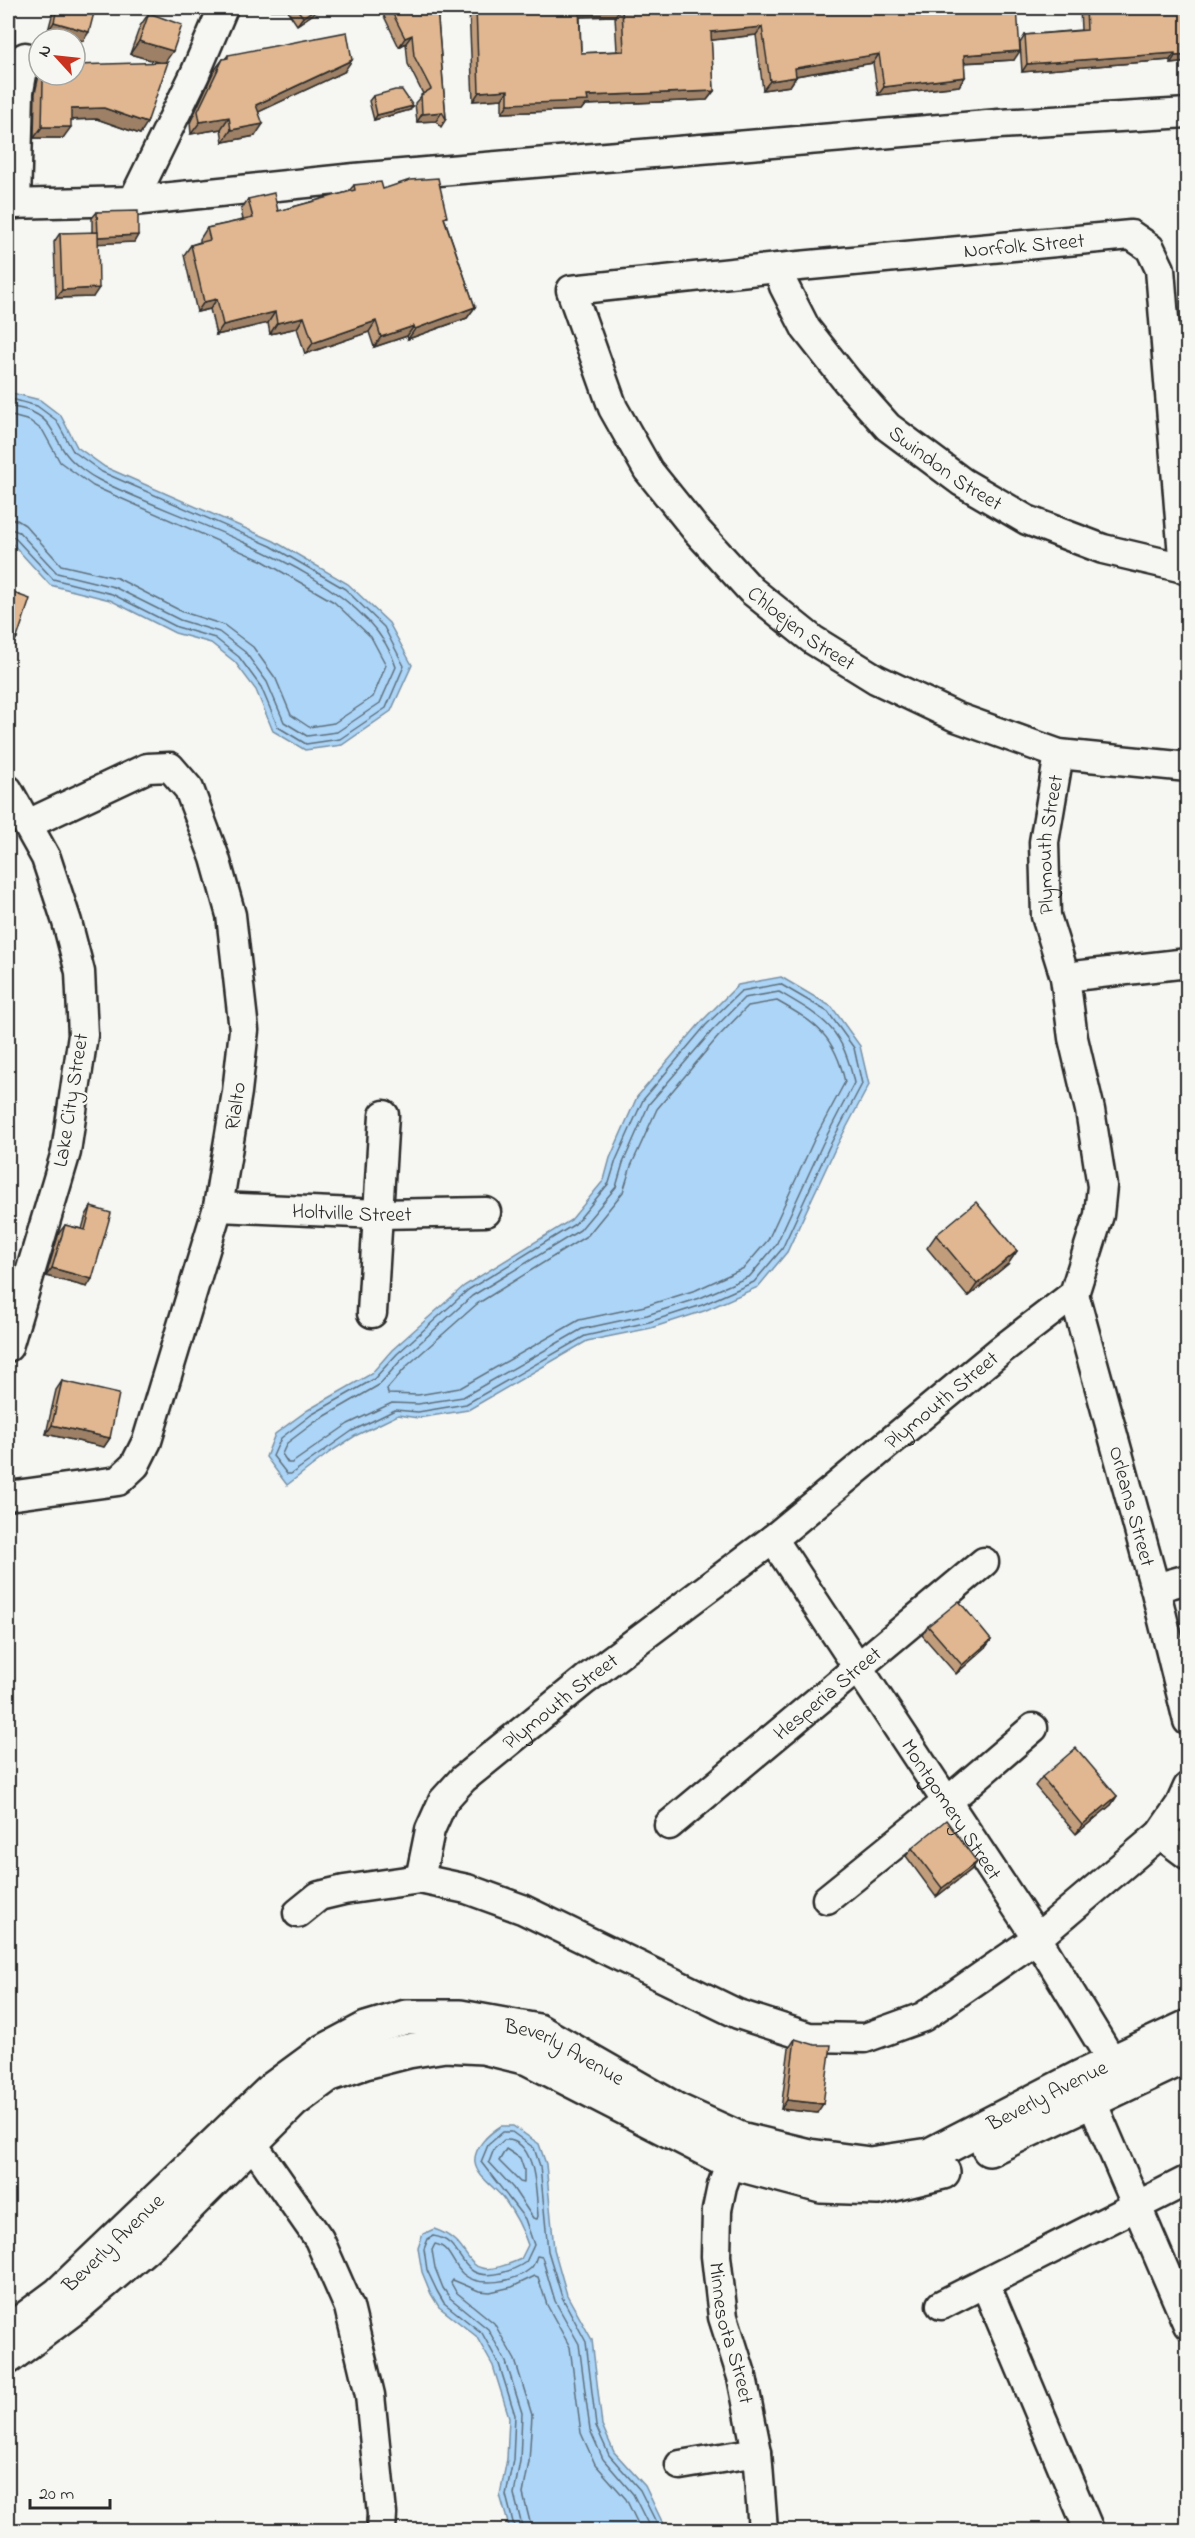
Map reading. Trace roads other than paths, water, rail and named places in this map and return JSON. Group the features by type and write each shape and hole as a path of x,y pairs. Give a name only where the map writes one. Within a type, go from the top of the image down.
{"street":[{"path":"133,201 195,74 223,8"},
{"path":"25,57 19,91 12,204 133,201 367,177 987,125 1188,113"},
{"name":"Norfolk Street","path":"571,290 1131,235 1150,248 1160,269 1186,569"},
{"name":"Swindon Street","path":"778,268 784,286 806,329 847,381 888,427 962,482 1027,520 1103,549 1186,569"},
{"name":"Chloejen Street","path":"571,290 614,408 648,470 697,531 751,590 813,640 876,679 956,717 1059,754 1188,767"},
{"name":"Plymouth Street","path":"420,1880 430,1830 443,1801 463,1779 585,1680 772,1539 1001,1350 1074,1294 1099,1215 1102,1186 1090,1110 1073,1038 1065,977 1046,916 1044,842 1059,754"},
{"name":"Rialto","path":"8,1496 117,1481 135,1465 147,1441 218,1207 237,1092 244,1030 231,915 215,858 189,789 170,767 147,768 28,824"},
{"name":"Lake City Street","path":"8,790 46,858 67,922 80,972 83,1035 66,1152 8,1347"},
{"path":"1065,977 1188,963"},
{"path":"372,1313 384,1115"},
{"name":"Holtville Street","path":"218,1207 379,1214 486,1212"},
{"name":"Orleans Street","path":"1074,1294 1155,1588 1187,1715"},
{"name":"Montgomery Street","path":"772,1539 1037,1938 1119,2072"},
{"name":"Hesperia Street","path":"669,1825 984,1562"},
{"path":"1155,1588 1188,1579"},
{"path":"827,1899 947,1802 1033,1728"},
{"path":"298,1913 319,1896 420,1880 467,1889 522,1909 738,2014 809,2037 865,2038 923,2017 1037,1938 1160,1834 1180,1805 1188,1787"},
{"path":"1160,1834 1188,1855"},
{"name":"Beverly Avenue","path":"8,2332 58,2294 244,2134 328,2075 365,2062 445,2045 483,2047 528,2058 735,2151 821,2186 878,2188 939,2174 1119,2072 1188,2026"},
{"name":"Beverly Avenue","path":"1119,2072 1188,2055"},
{"path":"1086,2089 1188,2325"},
{"path":"244,2134 319,2239 349,2307 370,2395 382,2514 381,2530"},
{"name":"Beverly Avenue","path":"8,2357 76,2306 158,2236 244,2134"},
{"name":"Minnesota Street","path":"735,2151 722,2186 717,2210 716,2256 723,2317 742,2377 757,2452 763,2530"},
{"path":"941,2305 1188,2180"},
{"path":"985,2283 1089,2530"},
{"path":"680,2465 757,2452"}],"water":[{"path":"8,392 40,400 61,416 77,447 105,467 274,541 348,584 389,623 412,665 391,711 342,745 305,750 273,731 256,690 235,662 211,643 175,633 110,600 50,585 8,539"},
{"path":"781,977 832,1007 860,1046 869,1085 835,1149 787,1252 758,1287 704,1311 651,1328 587,1341 468,1410 418,1418 398,1415 355,1436 287,1485 266,1457 275,1434 308,1410 371,1374 392,1350 464,1286 571,1220 604,1180 610,1158 637,1097 702,1021 738,985"},
{"path":"501,2126 513,2126 539,2144 546,2164 554,2249 567,2295 592,2340 602,2425 614,2452 645,2486 666,2530 510,2530 500,2495 507,2459 509,2417 493,2366 476,2336 439,2307 422,2272 418,2248 423,2234 434,2229 449,2236 477,2266 486,2269 500,2267 521,2259 528,2245 521,2226 504,2199 483,2178 475,2163 479,2146"}]}
